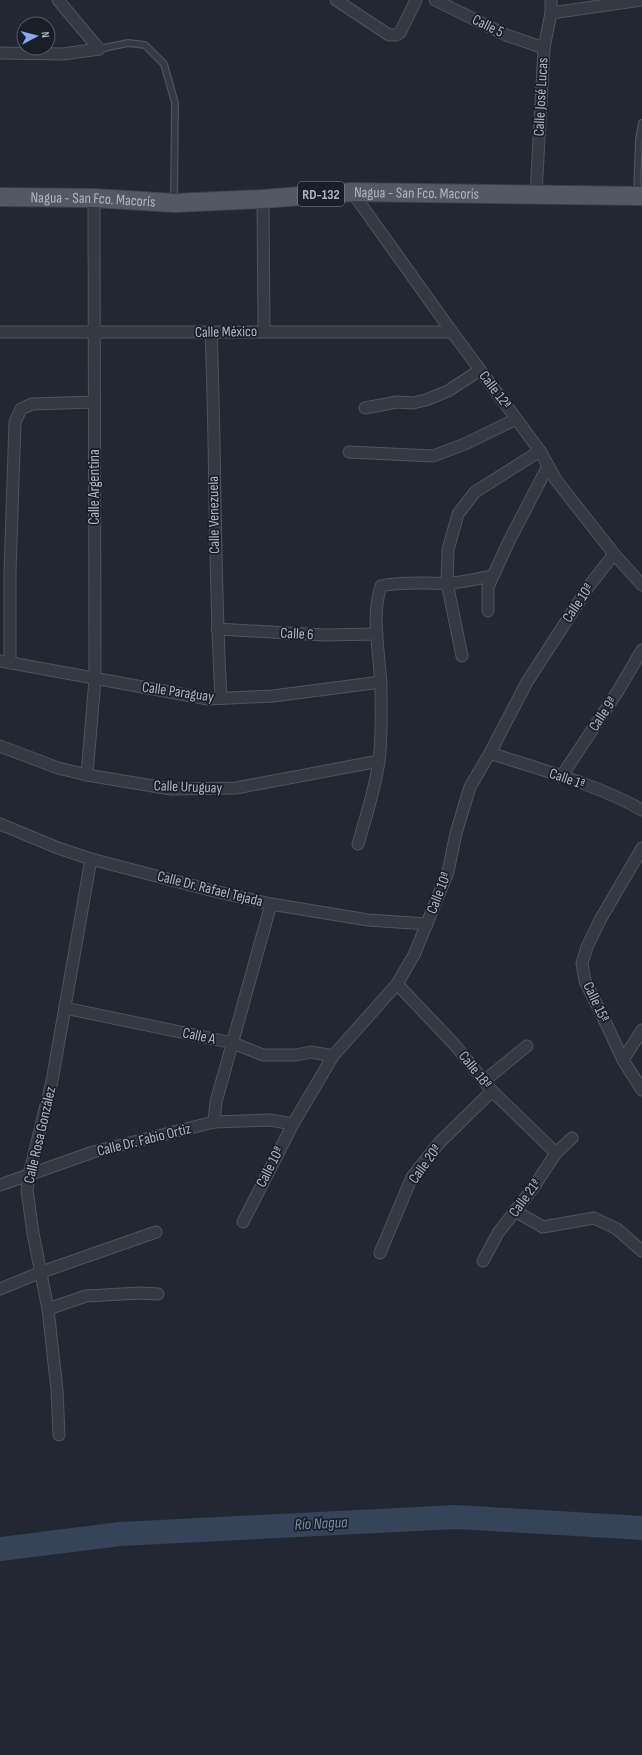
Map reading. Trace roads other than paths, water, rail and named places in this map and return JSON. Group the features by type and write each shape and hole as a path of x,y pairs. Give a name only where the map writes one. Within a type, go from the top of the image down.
{"main road":[{"name":"Nagua - San Fco. Macorís","path":"0,197 94,198 174,203 263,199 352,192 639,196"}],"street":[{"path":"58,0 99,49"},
{"path":"336,0 389,35 396,35 400,33 416,0"},
{"name":"Calle 5","path":"435,0 506,35 544,48"},
{"name":"Calle José Lucas","path":"536,194 544,48 551,13 551,0"},
{"path":"551,13 642,0"},
{"path":"0,53 63,54 99,49"},
{"name":"Calle 12ª","path":"352,192 452,332 540,451 556,480 614,554 642,585"},
{"name":"Calle Argentina","path":"87,775 95,679 94,198"},
{"path":"263,199 264,331"},
{"name":"Calle México","path":"0,332 452,332"},
{"name":"Calle Venezuela","path":"211,332 217,629 221,698"},
{"path":"365,408 397,402 413,403 426,400 448,391 480,370"},
{"path":"5,662 10,572 15,422 22,409 32,404 94,402"},
{"path":"349,452 433,456 465,444 516,419"},
{"path":"462,656 447,583 448,550 458,514 475,492 540,451"},
{"path":"488,611 488,587 509,541 548,466"},
{"name":"Calle 10ª","path":"243,1222 271,1163 333,1056 397,984 414,955 448,872 456,833 470,787 490,753 527,682 589,586 614,554"},
{"path":"358,844 369,807 379,761 381,682 377,634 377,598 381,586 390,584 427,582 447,583 493,576"},
{"name":"Calle 6","path":"217,629 325,635 377,634"},
{"name":"Calle 9ª","path":"560,777 618,691 642,650"},
{"name":"Calle Paraguay","path":"5,662 208,699 273,696 381,682"},
{"name":"Calle Uruguay","path":"0,746 58,768 87,775 171,789 236,788 379,761"},
{"name":"Calle 1ª","path":"490,753 603,792 642,810"},
{"name":"Calle Dr. Rafael Tejada","path":"0,824 58,848 91,859 210,890 271,904 368,920 427,924"},
{"name":"Calle 15ª","path":"642,848 600,920 587,947 582,963 584,981 604,1017 623,1060 642,1090"},
{"name":"Calle Rosa González","path":"59,1435 57,1390 48,1309 39,1273 27,1190 29,1175 52,1081 91,859"},
{"path":"214,1122 216,1102 271,904"},
{"name":"Calle 18ª","path":"397,984 454,1044 492,1091 556,1153"},
{"name":"Calle A","path":"65,1008 232,1043 263,1055 296,1055 311,1052 333,1056"},
{"path":"623,1060 642,1030"},
{"path":"484,1081 527,1046"},
{"name":"Calle 20ª","path":"380,1253 412,1177 439,1143 492,1091"},
{"name":"Calle Dr. Fabio Ortiz","path":"0,1185 93,1152 214,1122 270,1120 293,1124"},
{"name":"Calle 21ª","path":"482,1261 498,1232 533,1188 556,1153 572,1138"},
{"path":"515,1211 543,1227 594,1218 617,1229 642,1251"},
{"path":"0,1289 39,1273 156,1232"},
{"path":"48,1309 86,1296 140,1293 158,1294"}],"lane":[{"path":"99,49 128,43 145,45 164,64 175,103 174,203"},
{"path":"639,196 639,140 642,123"}],"waterway":[{"name":"Río Nagua","path":"0,1549 120,1534 456,1517 642,1528"}]}
